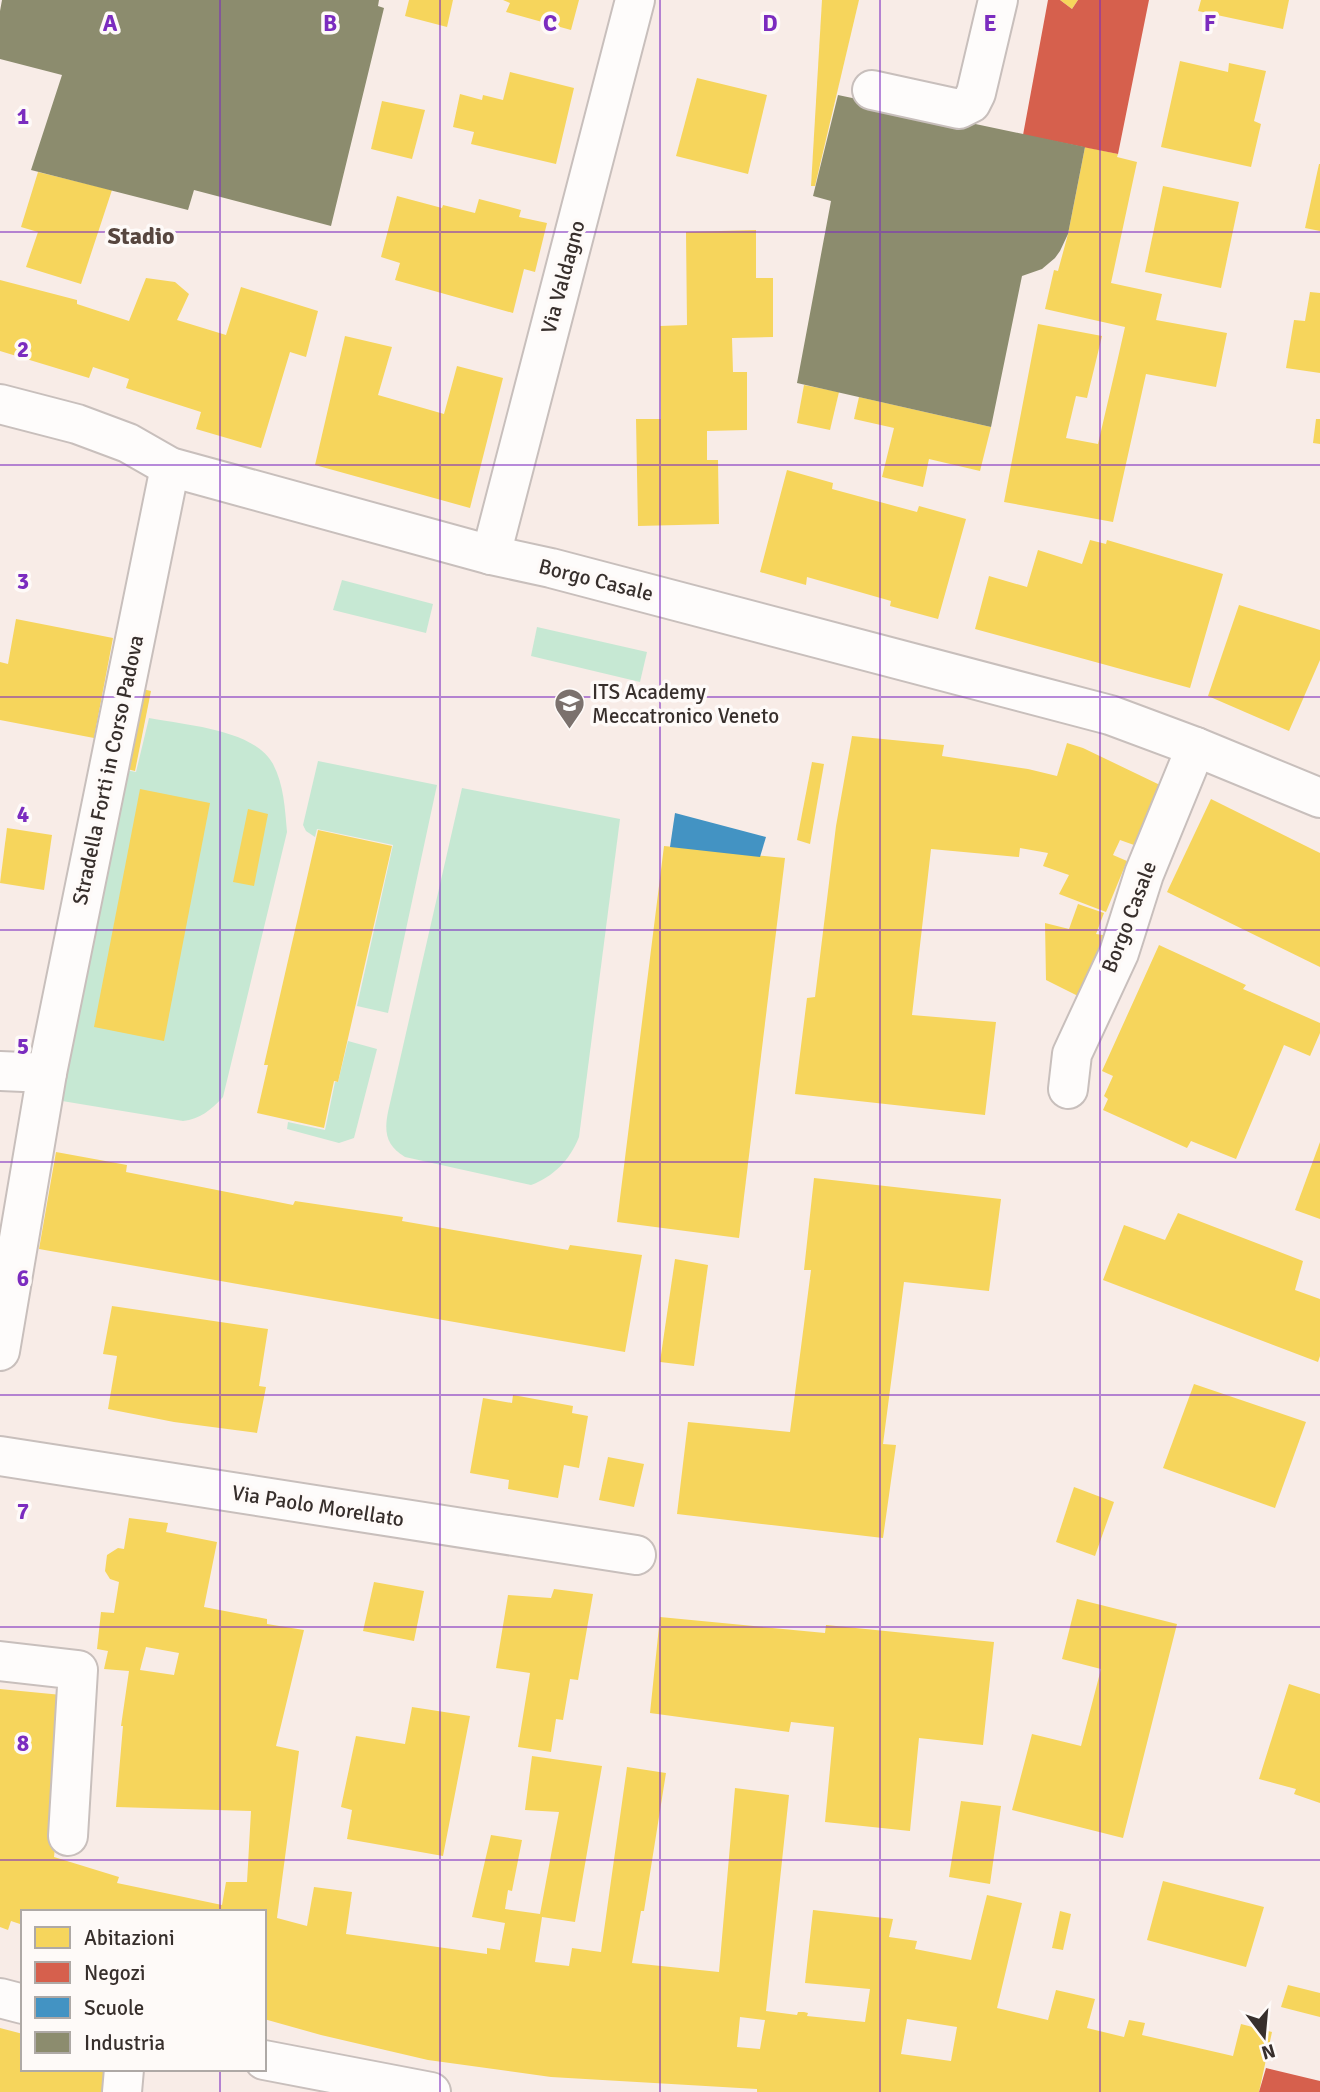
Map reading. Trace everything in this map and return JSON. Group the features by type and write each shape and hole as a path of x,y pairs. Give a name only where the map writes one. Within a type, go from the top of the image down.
{"street":[{"name":"Via Valdagno","path":"491,555 635,0"},
{"path":"872,90 959,109 971,103 976,93 998,0"},
{"name":"Borgo Casale","path":"0,404 77,424 128,443 170,467 491,555 1110,715 1320,798"},
{"name":"Stradella Forti in Corso Padova","path":"0,1351 47,1073 170,467"},
{"name":"Borgo Casale","path":"1068,1089 1072,1054 1119,953 1144,874 1196,747"},
{"path":"0,1071 47,1073"},
{"name":"Via Paolo Morellato","path":"0,1456 636,1555"},
{"path":"0,1661 78,1670 68,1836"},
{"path":"0,1998 21,2003"},
{"path":"266,2060 431,2092"},
{"path":"122,2092 124,2071"}],"green space":[{"path":"342,580 433,604 426,633 333,610"},
{"path":"537,627 647,652 640,682 531,656"},
{"path":"149,718 217,730 251,743 264,752 280,780 287,832 223,1097 205,1113 183,1121 50,1099 115,768 136,772"},
{"path":"318,761 437,785 388,1013 357,1006 393,845 317,829 315,837 306,831 303,825"},
{"path":"462,788 620,819 579,1137 560,1167 531,1185 405,1157 394,1148 388,1138 388,1112"},
{"path":"348,1041 377,1049 354,1138 339,1143 287,1129 288,1122 325,1130 335,1082 338,1082"}],"building: Abitazioni":[{"path":"409,0 453,0 447,27 405,16"},
{"path":"503,0 579,0 571,30 506,12 510,3"},
{"path":"822,0 859,0 815,186 811,186"},
{"path":"1060,0 1078,0 1072,9"},
{"path":"1201,0 1289,0 1283,29 1198,11"},
{"path":"1180,61 1228,72 1229,63 1266,71 1254,121 1261,124 1251,167 1161,147"},
{"path":"510,72 574,88 556,164 471,144 474,132 453,127 460,94 482,100 483,95 503,100"},
{"path":"697,78 767,95 748,174 676,156"},
{"path":"382,101 425,110 412,159 371,149"},
{"path":"1085,147 1118,154 1117,157 1137,162 1111,283 1162,294 1156,320 1227,333 1216,387 1146,374 1113,522 1004,502 1038,324 1102,336 1087,398 1076,396 1066,438 1098,444 1115,371 1125,327 1045,309 1054,270 1058,271 1068,234"},
{"path":"1320,164 1320,231 1305,228"},
{"path":"38,172 112,190 81,284 26,267 38,232 21,227"},
{"path":"1163,186 1239,202 1221,288 1145,272"},
{"path":"397,196 442,208 443,205 475,213 479,199 521,210 519,217 547,223 535,272 524,269 513,313 395,280 400,263 381,257"},
{"path":"756,230 756,278 773,278 773,337 732,338 733,372 747,372 747,430 707,431 707,460 718,460 719,524 638,526 636,419 661,419 660,326 687,325 686,232"},
{"path":"146,278 175,282 189,294 177,320 226,335 241,287 318,311 306,357 290,352 261,448 196,429 201,412 126,388 129,379 93,367 89,378 0,351 0,280 77,300 77,304 129,321"},
{"path":"1310,292 1320,293 1320,373 1286,368 1294,320 1305,321"},
{"path":"345,336 392,347 378,395 444,414 457,366 503,378 470,508 315,465"},
{"path":"804,385 839,392 830,430 797,423"},
{"path":"859,397 991,427 980,471 929,459 923,487 882,477 894,428 854,419"},
{"path":"1316,419 1320,419 1320,444 1313,443"},
{"path":"787,470 833,483 832,489 917,512 919,506 966,519 938,619 890,606 891,601 807,577 806,585 760,572"},
{"path":"1090,540 1106,544 1107,540 1223,574 1190,688 975,629 989,576 1027,587 1038,550 1082,564"},
{"path":"1239,605 1320,630 1320,660 1289,731 1208,696"},
{"path":"16,619 113,638 94,738 0,720 0,662 8,664"},
{"path":"130,686 151,691 135,771 115,766"},
{"path":"852,736 944,745 942,756 1057,776 1067,743 1160,785 1134,845 1120,840 1113,855 1127,861 1106,912 1059,894 1069,875 1043,866 1048,853 1020,848 1019,857 931,849 912,1015 996,1022 985,1115 795,1094 807,998 815,997 836,826"},
{"path":"812,762 824,764 810,844 797,840"},
{"path":"140,789 210,803 164,1041 94,1027"},
{"path":"1211,799 1320,853 1320,967 1167,892"},
{"path":"248,809 268,814 254,886 233,882"},
{"path":"7,828 52,835 44,890 0,883"},
{"path":"318,830 392,846 338,1082 334,1081 324,1128 257,1113 268,1065 264,1065"},
{"path":"664,846 785,858 739,1238 617,1222"},
{"path":"1078,904 1104,913 1096,934 1109,936 1082,998 1046,980 1045,923 1069,929"},
{"path":"1159,945 1246,985 1243,989 1320,1023 1320,1033 1310,1056 1284,1045 1236,1159 1191,1141 1187,1148 1103,1110 1108,1099 1104,1096 1113,1076 1102,1071"},
{"path":"1320,1142 1320,1219 1295,1210"},
{"path":"56,1152 127,1165 126,1172 293,1205 295,1201 403,1217 402,1221 568,1250 570,1245 642,1255 625,1352 39,1249"},
{"path":"814,1178 1001,1199 989,1291 904,1282 883,1444 896,1445 883,1538 677,1514 688,1422 790,1432 811,1270 804,1270"},
{"path":"1178,1213 1303,1261 1295,1290 1320,1299 1318,1362 1103,1280 1124,1225 1165,1240"},
{"path":"675,1259 708,1265 694,1366 660,1362"},
{"path":"112,1306 268,1329 259,1386 266,1387 257,1433 174,1422 108,1409 117,1356 103,1354"},
{"path":"1194,1384 1306,1422 1275,1508 1163,1468"},
{"path":"513,1395 573,1406 572,1413 588,1416 579,1468 564,1465 558,1498 508,1489 509,1480 470,1473 483,1398 512,1403"},
{"path":"608,1457 644,1464 634,1507 599,1500"},
{"path":"1074,1487 1114,1502 1095,1556 1056,1542"},
{"path":"129,1518 168,1523 166,1532 217,1542 204,1607 267,1619 267,1624 304,1630 276,1746 299,1751 277,1918 307,1926 314,1887 352,1892 346,1934 487,1954 487,1948 500,1950 505,1923 472,1917 491,1835 522,1840 512,1891 508,1890 505,1909 540,1914 559,1812 525,1810 532,1756 602,1766 575,1922 542,1917 535,1962 569,1966 572,1948 601,1952 627,1767 666,1773 644,1911 641,1911 632,1963 719,1972 735,1788 789,1795 766,2011 797,2015 798,2012 804,2012 808,2013 807,2016 865,2022 870,1989 805,1983 813,1910 893,1919 889,1937 917,1941 915,1949 971,1960 987,1895 1022,1903 997,2008 1048,2020 1056,1990 1095,1999 1087,2028 1124,2037 1129,2020 1145,2023 1142,2035 1233,2056 1241,2024 1272,2032 1259,2092 757,2092 757,2089 551,2077 428,2060 266,2020 266,1910 21,1910 21,1924 11,1921 8,1930 0,1927 0,1689 72,1696 54,1857 119,1877 117,1883 222,1905 226,1882 247,1882 251,1811 116,1807 121,1726 129,1671 104,1669 108,1651 97,1649 101,1612 114,1613 119,1582 110,1579 105,1571 107,1555 118,1548 124,1549","holes":["146,1647 179,1653 174,1675 140,1670","740,2017 765,2020 760,2049 737,2047","907,2019 957,2027 951,2061 901,2054"]},
{"path":"374,1582 424,1591 414,1641 363,1631"},
{"path":"554,1589 593,1594 578,1680 570,1679 563,1720 556,1719 551,1752 518,1747 530,1673 496,1668 508,1595 551,1598"},
{"path":"1077,1599 1177,1624 1123,1838 1012,1810 1032,1734 1081,1746 1101,1669 1062,1659"},
{"path":"660,1617 825,1633 826,1625 994,1642 983,1745 919,1738 910,1831 825,1822 834,1727 791,1722 789,1732 650,1713"},
{"path":"1289,1684 1320,1694 1320,1803 1294,1794 1296,1789 1259,1779"},
{"path":"412,1707 470,1716 443,1856 347,1839 352,1810 341,1807 356,1736 405,1744"},
{"path":"961,1801 1001,1806 990,1884 949,1877"},
{"path":"1163,1881 1264,1907 1246,1967 1147,1940"},
{"path":"1060,1911 1071,1914 1063,1950 1052,1948"},
{"path":"1288,1985 1320,1993 1320,2017 1281,2007"},
{"path":"0,2028 21,2033 21,2071 122,2071 119,2092 0,2092"}],"building: Negozi":[{"path":"1048,0 1060,0 1072,9 1078,0 1149,0 1118,154 1023,135"},
{"path":"1266,2068 1320,2081 1320,2092 1259,2092"}],"building: Scuole":[{"path":"675,813 766,837 760,857 670,847"}],"building: Industria":[{"path":"2,0 379,0 378,6 384,8 331,226 194,190 188,210 31,170 62,75 0,59"},
{"path":"838,95 1085,147 1068,234 1060,251 1042,269 1022,276 991,427 797,383 831,201 813,196"}],"place":[{"name":"ITS Academy Meccatronico Veneto","path":"569,731"}],"district":[{"name":"Stadio","path":"141,236"}]}
